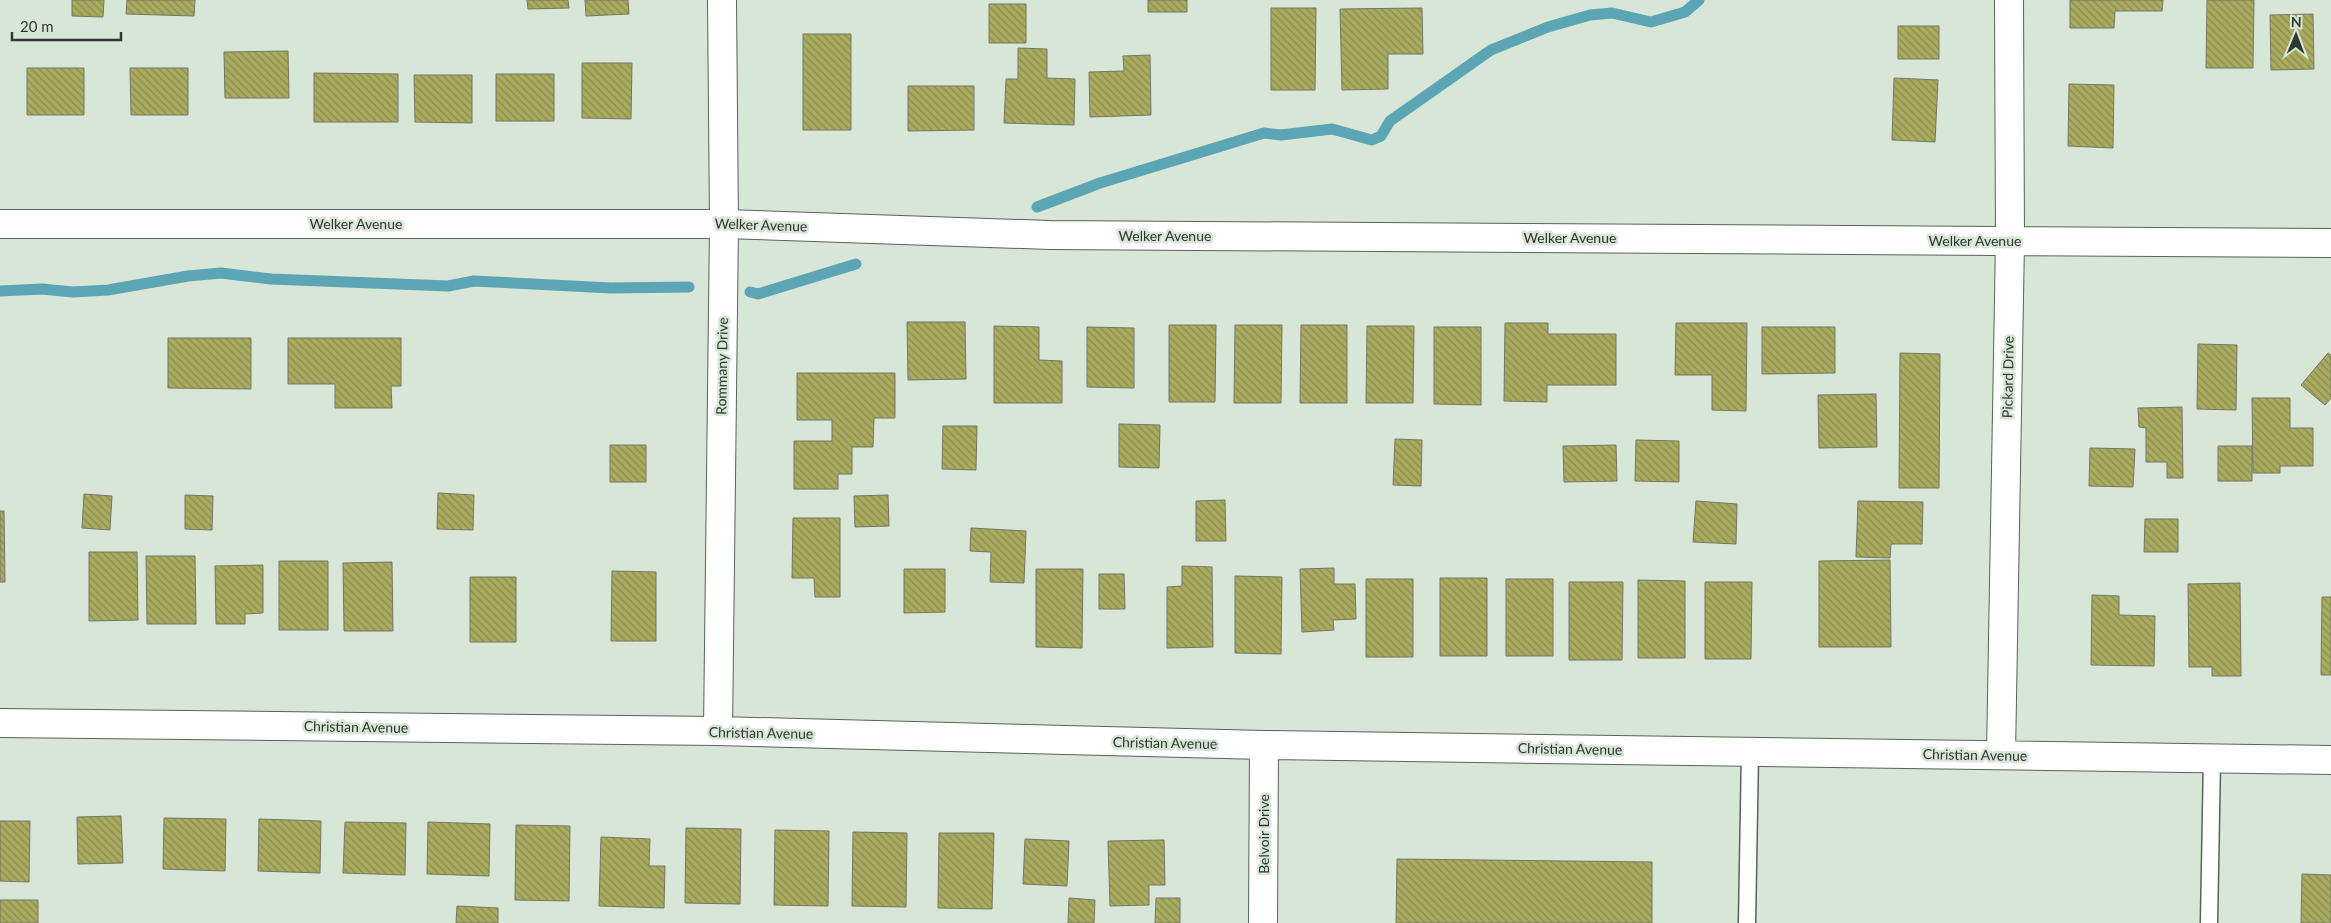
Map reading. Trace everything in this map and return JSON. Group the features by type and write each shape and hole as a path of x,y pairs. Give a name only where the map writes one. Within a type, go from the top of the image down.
{"street":[{"name":"Rommany Drive","path":"718,731 724,224 722,0"},
{"name":"Pickard Drive","path":"2001,755 2010,241 2009,0"},
{"name":"Welker Avenue","path":"0,224 724,224 1050,235 2331,243"},
{"name":"Christian Avenue","path":"0,723 718,731 1264,745 2331,760"},
{"name":"Belvoir Drive","path":"1263,923 1264,745"}],"lane":[{"path":"1747,923 1750,752"},
{"path":"2209,923 2212,758"}],"building":[{"path":"72,0 104,0 103,17 72,16"},
{"path":"127,0 195,0 194,16 126,14"},
{"path":"527,0 568,0 569,8 528,9"},
{"path":"585,0 628,0 629,14 586,16"},
{"path":"1148,0 1187,0 1187,12 1148,12"},
{"path":"2070,0 2163,0 2162,11 2115,11 2114,28 2070,28"},
{"path":"2207,0 2254,0 2253,68 2206,68"},
{"path":"989,4 1026,4 1026,43 989,43"},
{"path":"1271,8 1316,8 1315,90 1271,90"},
{"path":"1422,8 1423,54 1388,54 1388,89 1342,90 1340,9"},
{"path":"2313,14 2314,69 2271,70 2270,15"},
{"path":"1898,26 1939,26 1939,59 1898,59"},
{"path":"803,34 851,34 851,130 803,130"},
{"path":"1018,48 1047,49 1047,78 1075,79 1074,125 1004,123 1006,79 1018,79"},
{"path":"288,51 289,98 225,98 224,52"},
{"path":"1150,55 1151,115 1090,117 1089,72 1124,71 1123,56"},
{"path":"582,63 632,63 631,119 582,118"},
{"path":"27,68 84,68 84,115 27,115"},
{"path":"130,68 188,68 188,115 131,115"},
{"path":"314,73 398,74 398,122 314,122"},
{"path":"496,74 554,74 554,121 496,121"},
{"path":"414,75 472,75 472,123 415,122"},
{"path":"1894,78 1938,80 1935,142 1892,140"},
{"path":"2069,84 2114,85 2113,148 2068,146"},
{"path":"908,86 974,86 974,130 908,131"},
{"path":"907,322 965,322 966,379 908,380"},
{"path":"1505,323 1548,323 1548,334 1616,334 1616,385 1547,385 1547,402 1504,401"},
{"path":"1676,323 1747,323 1746,411 1712,410 1712,375 1675,375"},
{"path":"1169,325 1216,325 1215,402 1169,402"},
{"path":"1235,325 1282,325 1281,403 1234,403"},
{"path":"1301,325 1347,325 1347,403 1300,403"},
{"path":"994,326 1039,327 1039,360 1062,361 1062,403 994,403"},
{"path":"1367,326 1414,326 1413,403 1366,403"},
{"path":"1087,327 1134,328 1134,388 1087,387"},
{"path":"1434,327 1481,327 1481,405 1434,404"},
{"path":"1762,327 1835,327 1835,373 1762,374"},
{"path":"168,338 251,338 251,389 168,388"},
{"path":"288,338 401,338 401,386 391,386 392,408 335,408 335,384 288,384"},
{"path":"2198,344 2237,345 2236,410 2197,409"},
{"path":"1900,353 1940,354 1939,488 1899,488"},
{"path":"2328,353 2331,355 2331,398 2325,405 2301,385"},
{"path":"797,373 895,373 895,418 874,418 873,447 852,447 852,474 838,474 838,489 794,489 794,441 832,441 832,420 797,420"},
{"path":"1876,394 1877,447 1819,448 1818,395"},
{"path":"2252,398 2290,398 2290,428 2313,428 2313,466 2280,466 2280,473 2253,473"},
{"path":"2182,407 2183,478 2167,478 2167,462 2146,462 2146,428 2139,427 2138,408"},
{"path":"1119,424 1160,425 1159,468 1119,467"},
{"path":"943,426 977,426 976,470 942,469"},
{"path":"1395,439 1422,440 1421,486 1393,485"},
{"path":"1636,440 1679,441 1679,482 1635,481"},
{"path":"610,445 646,445 646,482 610,482"},
{"path":"1616,445 1617,481 1564,482 1563,446"},
{"path":"2218,446 2252,446 2252,481 2218,481"},
{"path":"2090,448 2135,449 2133,487 2089,486"},
{"path":"438,493 474,495 473,530 437,529"},
{"path":"84,494 112,496 110,530 82,528"},
{"path":"185,495 213,496 212,530 185,529"},
{"path":"888,495 889,526 855,527 854,496"},
{"path":"1225,500 1226,541 1196,541 1196,501"},
{"path":"1696,501 1737,504 1736,544 1693,542"},
{"path":"1858,501 1923,502 1922,544 1891,544 1890,558 1856,557"},
{"path":"0,511 4,511 5,582 0,582"},
{"path":"793,518 840,518 840,597 815,597 814,578 792,578"},
{"path":"2145,519 2178,519 2178,552 2144,552"},
{"path":"971,528 1026,531 1024,583 990,582 991,552 970,551"},
{"path":"89,552 137,552 138,620 89,621"},
{"path":"146,556 195,556 196,624 147,624"},
{"path":"1890,560 1891,647 1819,647 1819,561"},
{"path":"279,561 328,561 328,630 279,630"},
{"path":"392,562 393,631 344,631 343,563"},
{"path":"263,565 263,613 245,614 245,624 216,624 215,566"},
{"path":"1182,566 1212,567 1213,647 1167,648 1167,587 1182,586"},
{"path":"1334,568 1334,584 1355,584 1356,619 1333,620 1334,630 1302,632 1300,569"},
{"path":"904,569 945,569 945,612 904,613"},
{"path":"1036,569 1083,569 1082,648 1036,647"},
{"path":"612,571 656,572 656,641 611,641"},
{"path":"1099,574 1124,574 1125,609 1099,609"},
{"path":"1235,576 1282,577 1281,654 1235,653"},
{"path":"470,577 516,577 516,642 470,642"},
{"path":"1440,578 1487,578 1487,656 1440,656"},
{"path":"1366,579 1413,579 1413,657 1366,657"},
{"path":"1506,579 1553,579 1553,656 1506,656"},
{"path":"1638,580 1685,581 1685,658 1638,658"},
{"path":"1569,582 1623,582 1622,660 1569,660"},
{"path":"1705,582 1752,582 1751,659 1705,659"},
{"path":"2240,583 2241,676 2212,676 2212,667 2189,667 2188,584"},
{"path":"2092,595 2119,596 2119,615 2155,616 2154,666 2091,665"},
{"path":"2322,597 2331,597 2331,675 2321,675"},
{"path":"121,816 123,863 78,864 77,817"},
{"path":"164,818 226,819 225,871 163,869"},
{"path":"259,819 321,821 320,873 258,871"},
{"path":"0,821 30,821 29,882 0,881"},
{"path":"345,822 406,823 405,875 343,873"},
{"path":"428,822 490,824 489,876 427,874"},
{"path":"516,825 570,826 569,901 515,900"},
{"path":"686,828 741,829 740,904 685,903"},
{"path":"775,830 829,831 828,906 774,905"},
{"path":"853,832 907,833 906,907 852,906"},
{"path":"939,833 994,833 992,909 938,908"},
{"path":"601,837 650,839 649,866 665,866 664,908 599,906"},
{"path":"1025,839 1069,841 1067,886 1023,884"},
{"path":"1164,840 1165,885 1149,885 1149,905 1110,906 1108,841"},
{"path":"1397,859 1652,862 1652,923 1396,923"},
{"path":"2302,874 2331,875 2331,923 2301,923"},
{"path":"1069,898 1095,900 1094,923 1068,923"},
{"path":"1156,898 1180,898 1180,923 1155,923"},
{"path":"0,900 38,900 38,923 0,923"},
{"path":"457,906 498,908 498,923 456,923"}],"waterway":[{"path":"1037,207 1100,183 1264,133 1281,135 1332,129 1372,140 1381,136 1390,121 1491,50 1548,27 1590,15 1612,13 1651,22 1685,12 1699,0"},
{"path":"750,292 758,294 856,264"},
{"path":"0,291 42,289 73,292 108,290 188,276 221,273 271,279 448,286 474,281 611,288 689,287"}]}
